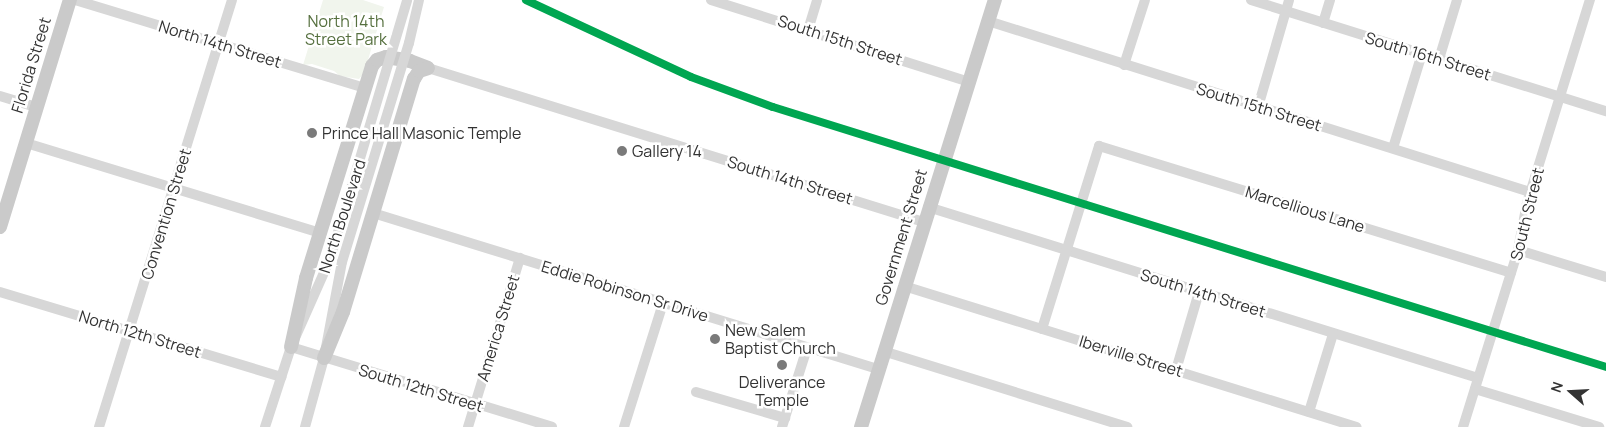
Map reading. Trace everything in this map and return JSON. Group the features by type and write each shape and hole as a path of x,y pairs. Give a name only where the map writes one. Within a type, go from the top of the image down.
{"main road":[{"name":"Florida Street","path":"0,227 70,0"},
{"name":"Government Street","path":"861,427 928,207 995,0"},
{"path":"291,347 306,278 372,66 383,58 410,61 428,68"},
{"path":"324,358 343,312 414,79 419,71 428,68"}],"street":[{"name":"North 14th Street","path":"75,0 364,88"},
{"name":"Convention Street","path":"99,427 232,0"},
{"name":"North Boulevard","path":"265,427 291,347 330,260 407,0"},
{"name":"North Boulevard","path":"305,427 324,358 342,262 409,43 419,0"},
{"name":"South 15th Street","path":"711,0 969,82"},
{"path":"808,30 817,0"},
{"path":"1124,65 1145,0"},
{"name":"South 16th Street","path":"1251,0 1606,110"},
{"path":"1258,107 1289,0"},
{"path":"1323,23 1330,0"},
{"path":"1439,59 1457,0"},
{"name":"South Street","path":"1463,427 1518,250 1530,192 1590,0"},
{"name":"South 15th Street","path":"988,21 1530,192"},
{"path":"1393,148 1422,54"},
{"name":"South 14th Street","path":"428,68 924,222"},
{"path":"0,96 37,107"},
{"path":"26,143 320,233"},
{"name":"Marcellious Lane","path":"1066,250 1099,146 1511,273"},
{"name":"South 14th Street","path":"928,207 1478,378"},
{"name":"Eddie Robinson Sr Drive","path":"373,213 878,369"},
{"path":"1042,328 1066,250"},
{"path":"1518,250 1606,277"},
{"name":"America Street","path":"468,427 520,258"},
{"name":"Iberville Street","path":"904,286 1357,427"},
{"name":"North 12th Street","path":"0,292 281,377"},
{"path":"1176,370 1199,292"},
{"path":"624,427 663,302"},
{"path":"1309,412 1333,334"},
{"name":"South 12th Street","path":"291,347 552,427"},
{"path":"696,392 784,423 807,348"},
{"path":"883,352 1127,427"},
{"path":"1475,389 1598,427"}],"green space":[{"name":"North 14th Street Park","path":"323,0 363,0 384,7 364,73 359,79 340,76 334,71 312,64 303,65"}],"transit line":[{"path":"526,0 691,77 773,107 1606,367"}],"place":[{"name":"Prince Hall Masonic Temple","path":"312,133"},
{"name":"Gallery 14","path":"622,151"},
{"name":"New Salem Baptist Church","path":"715,339"},
{"name":"Deliverance Temple","path":"782,365"}]}
